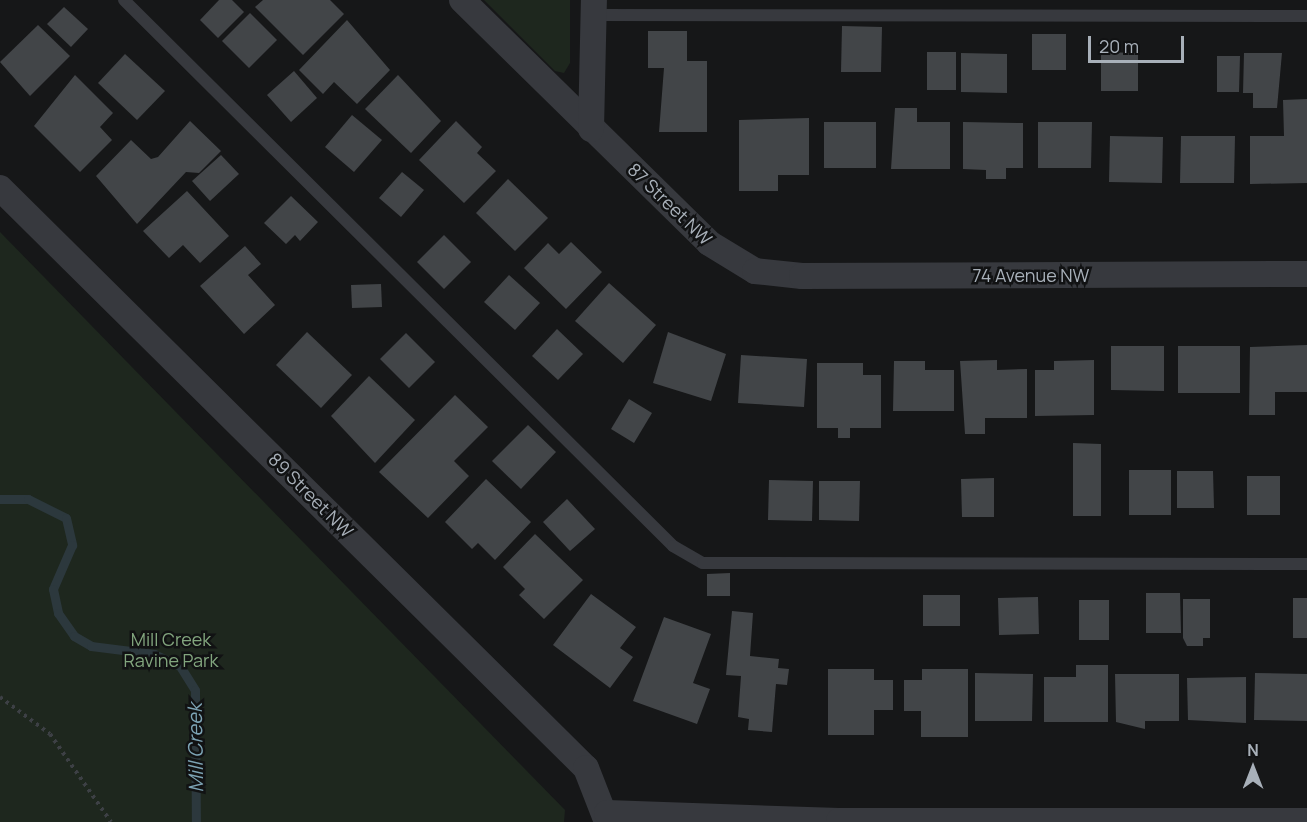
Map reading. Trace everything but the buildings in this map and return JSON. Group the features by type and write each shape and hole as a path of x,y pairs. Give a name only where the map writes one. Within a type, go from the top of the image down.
{"street":[{"name":"87 Street NW","path":"462,0 709,243 754,271"},
{"path":"591,129 594,8"},
{"name":"89 Street NW","path":"0,188 586,768 607,818"},
{"name":"74 Avenue NW","path":"754,271 802,276 1307,274"},
{"path":"607,818 839,822 1307,821"}],"lane":[{"path":"124,0 674,546 703,563 1307,564"},
{"path":"594,8 1307,16"}],"path":[{"path":"0,697 50,734 111,822"}],"green space":[{"path":"484,0 570,0 570,63 564,73 555,71"},
{"name":"Mill Creek Ravine Park","path":"0,232 565,810 564,822 0,822"}],"waterway":[{"name":"Mill Creek","path":"0,499 28,499 66,518 72,545 53,589 58,613 74,636 91,646 154,654 180,666 195,690 196,822"}]}
